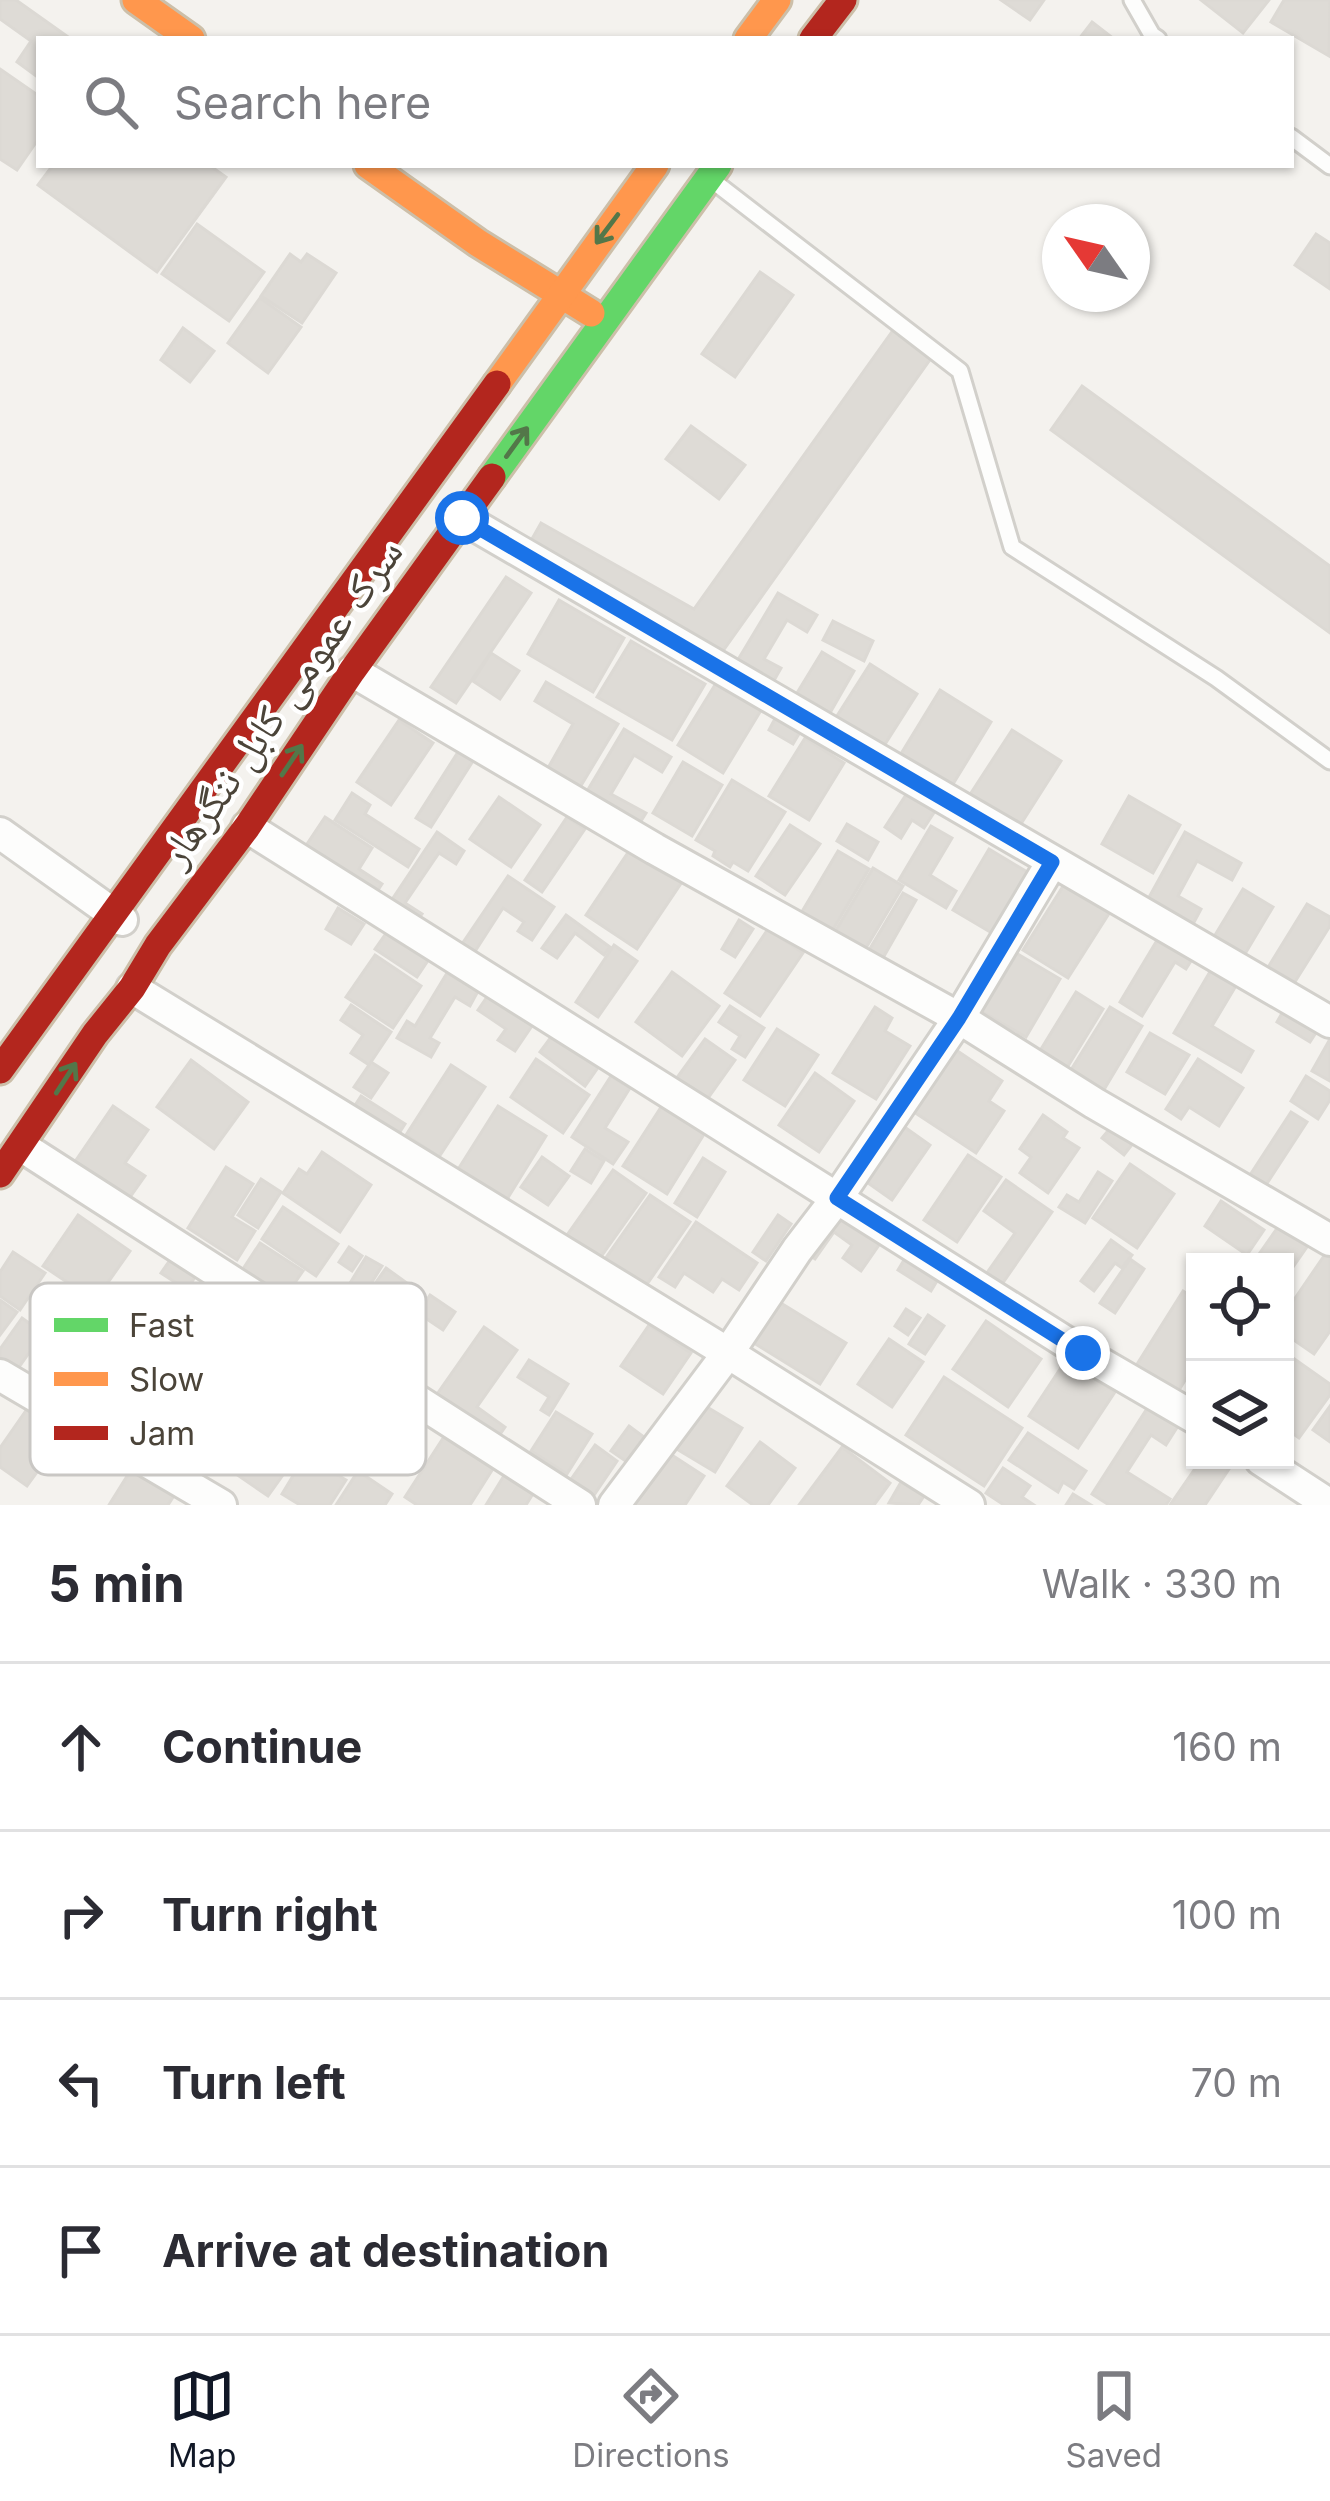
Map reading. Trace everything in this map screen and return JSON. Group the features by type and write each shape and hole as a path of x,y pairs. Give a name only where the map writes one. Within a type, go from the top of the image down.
{"highway":[{"path":"136,0 187,36"},
{"path":"750,36 777,0"},
{"path":"815,36 843,0"},
{"path":"372,168 478,243 604,322"},
{"name":"سرک عمومی کابل ننگرهار","path":"0,1070 653,168"},
{"name":"سرک عمومی کابل ننگرهار","path":"0,1174 352,671 714,171"}],"street":[{"path":"462,518 1330,1022"},
{"path":"352,671 655,849 959,1018 1094,1103 1330,1240"},
{"path":"247,827 1083,1353 1186,1413"},
{"path":"0,833 158,946"},
{"path":"614,1505 837,1198 959,1018 1052,862"},
{"path":"132,988 969,1505"},
{"path":"20,1146 234,1283"},
{"path":"0,1375 30,1393"},
{"path":"426,1406 580,1505"},
{"path":"1275,1469 1330,1505"},
{"path":"170,1475 221,1505"}],"lane":[{"path":"1132,0 1154,36"},
{"path":"1294,139 1330,166"},
{"path":"714,171 960,371 1012,547 1216,678 1330,760"}],"building":[{"path":"0,0 16,0 67,36 36,36 36,76 17,62 31,41 0,19"},
{"path":"1001,0 1044,0 1030,20"},
{"path":"1201,0 1269,0 1243,33"},
{"path":"1284,0 1330,0 1329,56 1271,22"},
{"path":"1092,22 1110,36 1081,36"},
{"path":"0,69 36,94 36,142 17,170 0,159"},
{"path":"51,168 213,168 226,177 157,272 38,185"},
{"path":"197,224 264,272 229,321 162,274"},
{"path":"1316,234 1330,243 1330,289 1295,265"},
{"path":"290,254 301,262 307,254 336,273 302,323 261,296"},
{"path":"760,272 793,295 735,377 702,354"},
{"path":"260,298 301,327 268,373 228,343"},
{"path":"896,326 934,354 720,655 528,546 541,523 694,609"},
{"path":"183,328 214,351 190,382 161,360"},
{"path":"1082,386 1330,566 1330,633 1051,430"},
{"path":"691,426 745,465 719,499 666,459"},
{"path":"506,577 531,593 456,703 431,687"},
{"path":"778,593 817,615 807,632 787,620 764,659 781,668 772,684 736,663"},
{"path":"559,600 624,638 593,692 528,654"},
{"path":"833,621 873,641 864,661 823,640"},
{"path":"631,641 705,684 672,740 597,697"},
{"path":"822,652 854,671 830,713 797,693"},
{"path":"491,653 519,671 500,699 473,681"},
{"path":"870,664 917,694 882,749 835,719"},
{"path":"718,680 763,707 723,773 678,745"},
{"path":"546,682 618,724 576,794 544,775 573,724 535,701"},
{"path":"940,690 991,722 950,789 899,757"},
{"path":"778,713 803,727 793,744 769,730"},
{"path":"399,720 433,743 391,805 357,782"},
{"path":"624,729 671,757 662,772 634,755 611,794 646,813 636,829 583,798"},
{"path":"1012,730 1061,761 1019,827 969,796"},
{"path":"805,738 844,763 809,820 769,796"},
{"path":"458,752 473,761 431,827 416,818"},
{"path":"683,762 722,785 692,836 653,813"},
{"path":"732,780 785,812 748,871 733,862 730,867 696,840"},
{"path":"911,787 939,805 924,828 912,820 901,838 885,827"},
{"path":"352,793 370,805 365,814 419,849 408,867 335,820"},
{"path":"1129,796 1180,825 1153,873 1102,844"},
{"path":"499,797 540,825 511,867 470,839"},
{"path":"325,817 372,848 359,869 382,884 372,899 301,853"},
{"path":"567,817 585,829 542,892 525,880"},
{"path":"847,824 878,842 868,860 837,841"},
{"path":"790,825 820,844 785,895 756,876"},
{"path":"931,826 952,838 930,875 956,891 946,908 899,880"},
{"path":"437,832 464,851 456,864 439,853 405,903 422,914 414,925 387,907"},
{"path":"1185,832 1241,863 1232,880 1197,861 1178,896 1201,909 1192,926 1147,901"},
{"path":"631,848 682,882 637,949 586,915"},
{"path":"989,849 1039,879 1002,939 953,910"},
{"path":"838,851 869,869 828,938 797,920"},
{"path":"873,868 903,886 860,958 830,940"},
{"path":"508,876 554,907 532,940 518,931 524,922 503,908 472,956 460,947"},
{"path":"1065,883 1110,912 1068,978 1023,950"},
{"path":"1243,889 1273,907 1242,959 1212,940"},
{"path":"903,893 916,900 879,965 865,957"},
{"path":"1307,904 1330,917 1330,926 1293,985 1267,969"},
{"path":"338,908 364,924 351,944 326,929"},
{"path":"566,915 610,947 604,955 575,933 557,958 542,948"},
{"path":"739,920 753,929 735,957 722,949"},
{"path":"768,929 803,953 760,1016 725,993"},
{"path":"387,932 429,959 417,977 375,949"},
{"path":"1162,932 1196,953 1186,969 1175,962 1142,1016 1120,1002"},
{"path":"614,945 637,961 598,1017 576,1002"},
{"path":"1016,953 1060,979 1026,1037 981,1011"},
{"path":"375,955 421,986 393,1028 346,997"},
{"path":"1211,970 1237,984 1212,1026 1253,1051 1241,1072 1174,1033"},
{"path":"672,972 719,1006 682,1056 636,1022"},
{"path":"447,973 478,991 470,1006 455,997 430,1038 439,1043 431,1057 397,1038 407,1021 415,1026"},
{"path":"1076,992 1103,1009 1065,1071 1038,1054"},
{"path":"489,994 534,1023 515,1051 498,1040 506,1029 478,1010"},
{"path":"351,1005 391,1032 369,1065 351,1053 363,1035 341,1020"},
{"path":"730,1006 764,1028 745,1057 732,1049 740,1036 719,1022"},
{"path":"875,1007 892,1018 885,1031 910,1046 876,1099 833,1073"},
{"path":"1110,1007 1142,1026 1099,1098 1066,1078"},
{"path":"1285,1008 1319,1028 1310,1042 1277,1022"},
{"path":"777,1029 818,1055 785,1106 744,1080"},
{"path":"554,1033 599,1066 585,1086 540,1052"},
{"path":"1150,1033 1189,1055 1165,1094 1127,1072"},
{"path":"705,1039 735,1060 701,1108 671,1086"},
{"path":"1330,1039 1330,1081 1312,1071"},
{"path":"953,1048 1002,1081 989,1101 1004,1111 976,1153 911,1110"},
{"path":"536,1059 589,1095 563,1133 511,1097"},
{"path":"1198,1059 1243,1088 1219,1126 1189,1107 1181,1119 1166,1109"},
{"path":"191,1060 248,1102 214,1149 157,1107"},
{"path":"371,1062 388,1073 371,1098 354,1087"},
{"path":"451,1065 485,1087 439,1157 406,1135"},
{"path":"815,1073 854,1101 819,1152 779,1125"},
{"path":"611,1076 630,1088 605,1128 628,1142 613,1164 572,1137"},
{"path":"1306,1076 1330,1091 1318,1119 1291,1101"},
{"path":"361,1096 405,1124 396,1138 352,1110"},
{"path":"663,1104 706,1131 667,1194 623,1166"},
{"path":"113,1106 148,1130 125,1163 145,1176 128,1200 74,1163"},
{"path":"498,1106 546,1136 506,1201 457,1171"},
{"path":"1291,1112 1307,1122 1264,1188 1248,1178"},
{"path":"1043,1115 1067,1132 1063,1138 1079,1148 1048,1193 1020,1173 1031,1157 1020,1149"},
{"path":"896,1121 930,1145 892,1200 858,1176"},
{"path":"1112,1126 1134,1142 1124,1155 1102,1138"},
{"path":"585,1149 604,1161 591,1183 571,1171"},
{"path":"322,1152 371,1185 340,1232 283,1193 299,1169 307,1174"},
{"path":"968,1155 1001,1177 957,1242 924,1220"},
{"path":"542,1157 569,1176 548,1205 521,1187"},
{"path":"703,1158 725,1172 697,1217 675,1203"},
{"path":"1130,1164 1174,1194 1137,1248 1093,1218"},
{"path":"226,1167 253,1184 232,1217 255,1231 237,1260 188,1228"},
{"path":"613,1170 646,1193 598,1261 565,1238"},
{"path":"1098,1172 1112,1181 1085,1223 1059,1207 1067,1195 1079,1202"},
{"path":"261,1179 281,1192 258,1228 238,1215"},
{"path":"1006,1180 1052,1212 1000,1287 984,1277 1015,1233 984,1211"},
{"path":"650,1195 690,1222 643,1290 603,1262"},
{"path":"1221,1201 1264,1230 1244,1253 1205,1226"},
{"path":"283,1207 338,1244 316,1276 262,1239"},
{"path":"835,1209 881,1242 861,1271 843,1258 852,1245 834,1232 815,1259 804,1251"},
{"path":"78,1215 130,1251 108,1283 68,1283 43,1266"},
{"path":"778,1215 791,1224 766,1261 753,1252"},
{"path":"1285,1217 1314,1237 1294,1266 1294,1253 1260,1253"},
{"path":"696,1222 757,1263 739,1290 722,1279 713,1292 684,1273 675,1287 659,1277"},
{"path":"1111,1240 1132,1255 1122,1268 1115,1263 1094,1291 1081,1281"},
{"path":"260,1243 303,1271 295,1283 251,1283 239,1275"},
{"path":"349,1247 362,1256 352,1271 339,1262"},
{"path":"1328,1250 1330,1331 1314,1354 1294,1340 1294,1300"},
{"path":"13,1252 45,1273 38,1283 30,1283 30,1295 20,1310 0,1296 0,1272"},
{"path":"907,1255 940,1276 931,1291 898,1270"},
{"path":"366,1257 382,1266 371,1283 350,1283"},
{"path":"1130,1259 1144,1269 1115,1313 1100,1303"},
{"path":"170,1260 195,1277 191,1283 176,1283 161,1273"},
{"path":"386,1268 407,1283 375,1283"},
{"path":"1183,1291 1186,1379 1176,1395 1134,1369"},
{"path":"430,1295 455,1312 443,1330 426,1318"},
{"path":"771,1297 846,1343 820,1384 746,1338"},
{"path":"0,1300 17,1312 0,1335"},
{"path":"906,1309 920,1318 908,1335 895,1326"},
{"path":"928,1315 944,1326 925,1354 909,1344"},
{"path":"22,1318 30,1324 30,1352 17,1370 0,1358 0,1349"},
{"path":"986,1321 1041,1359 1008,1407 953,1369"},
{"path":"649,1325 691,1353 663,1394 621,1366"},
{"path":"484,1327 517,1350 477,1407 505,1427 494,1443 433,1400"},
{"path":"889,1339 923,1362 892,1407 858,1384"},
{"path":"1294,1359 1330,1384 1330,1395 1299,1438 1294,1434"},
{"path":"529,1360 568,1384 549,1415 541,1410 549,1397 518,1377"},
{"path":"1066,1360 1115,1392 1078,1448 1029,1416"},
{"path":"944,1377 1022,1428 984,1486 906,1435"},
{"path":"702,1404 742,1428 715,1472 675,1448"},
{"path":"30,1405 30,1475 35,1475 27,1486 0,1467 0,1448"},
{"path":"1330,1406 1330,1442 1313,1430"},
{"path":"1148,1407 1178,1426 1166,1445 1151,1435 1127,1472 1170,1499 1166,1505 1109,1505 1092,1494"},
{"path":"556,1412 592,1434 567,1474 531,1451"},
{"path":"629,1426 644,1437 627,1462 611,1451"},
{"path":"447,1432 496,1464 470,1505 417,1505 405,1497 419,1475 426,1475 426,1464"},
{"path":"1028,1433 1086,1471 1074,1489 1063,1482 1058,1492 1009,1460"},
{"path":"760,1442 795,1468 768,1505 753,1505 727,1486"},
{"path":"595,1445 617,1461 588,1504 565,1488"},
{"path":"842,1447 890,1483 874,1505 799,1505"},
{"path":"661,1448 704,1476 685,1505 623,1505"},
{"path":"1003,1468 1030,1486 1022,1497 1034,1505 1004,1505 986,1493"},
{"path":"1195,1469 1229,1469 1205,1505 1170,1505"},
{"path":"505,1474 534,1492 526,1505 486,1505"},
{"path":"128,1475 151,1475 177,1491 168,1505 109,1505"},
{"path":"238,1475 283,1475 268,1496"},
{"path":"294,1475 337,1475 346,1480 330,1505 300,1505 282,1494"},
{"path":"355,1475 364,1475 392,1494 385,1505 336,1505"},
{"path":"901,1482 924,1496 918,1505 889,1503"},
{"path":"1073,1494 1091,1505 1066,1505"}],"traffic: fast":[{"path":"492,477 716,168"}],"traffic: slow":[{"path":"136,0 187,36"},
{"path":"750,36 777,0"},
{"path":"372,168 478,243 591,313"},
{"path":"497,384 653,168"}],"traffic: jam":[{"path":"815,36 843,0"},
{"path":"0,1070 497,384"},
{"path":"0,1174 492,477"}],"route":[{"path":"462,518 1052,862 959,1018 837,1198 1083,1353"}]}
